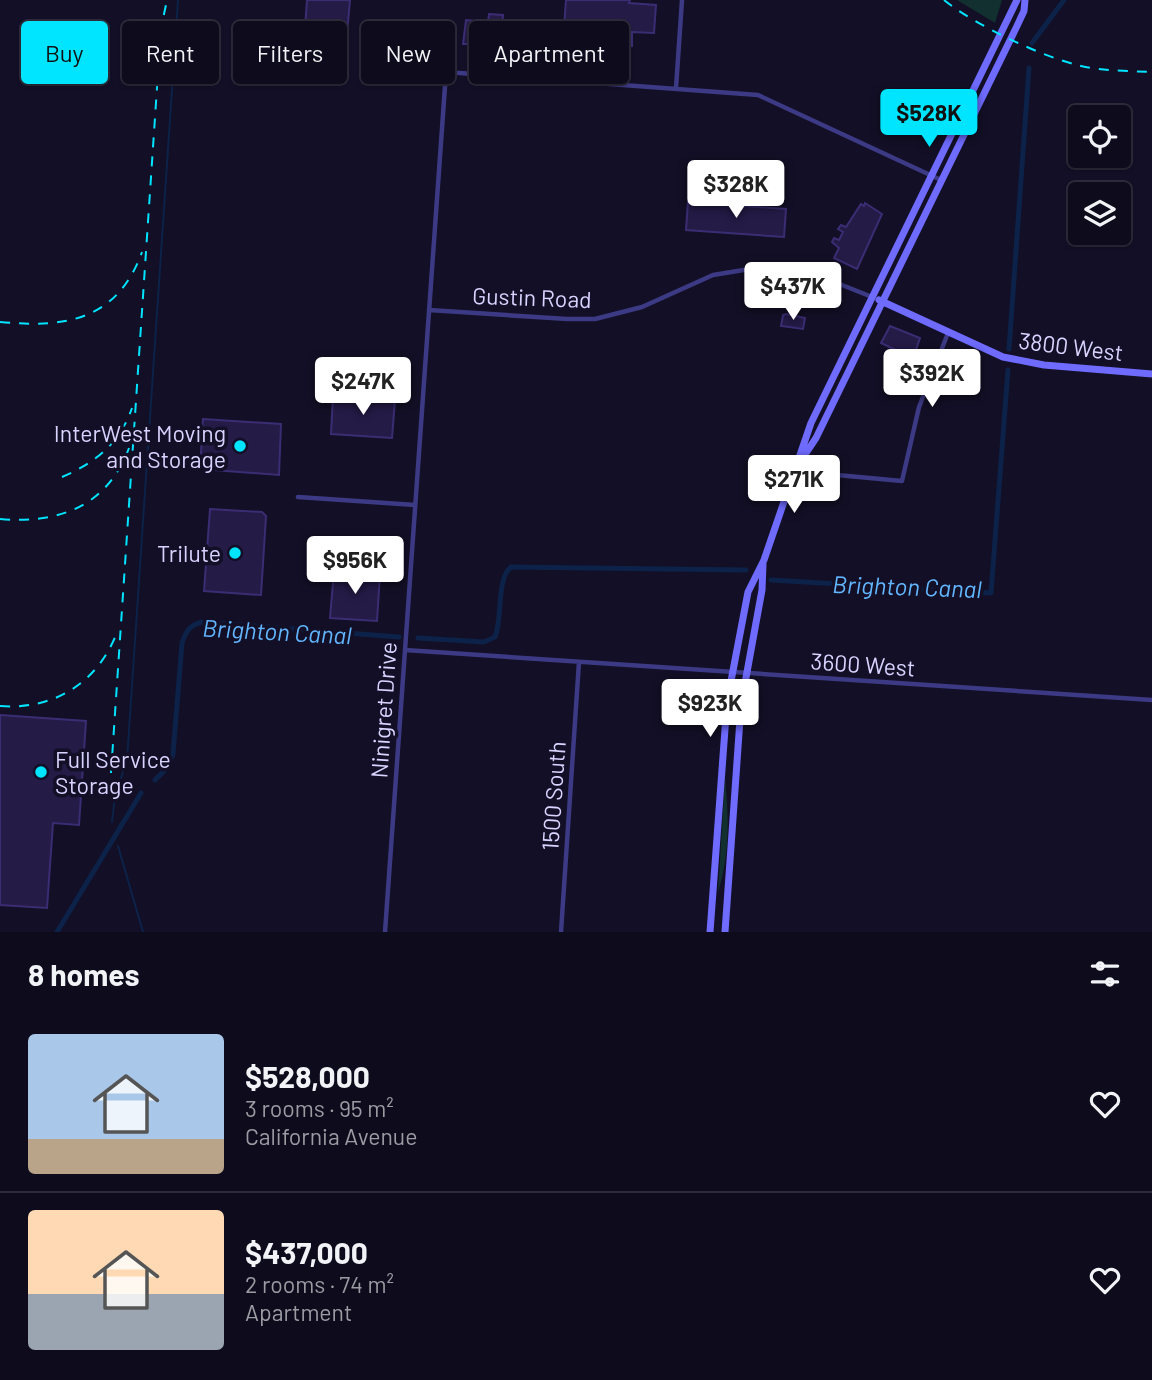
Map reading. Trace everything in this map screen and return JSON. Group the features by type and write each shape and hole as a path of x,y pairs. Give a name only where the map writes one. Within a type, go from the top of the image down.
{"main road":[{"path":"710,932 731,673 748,592 764,560 811,422 1017,0"},
{"path":"799,462 816,438 883,302 1017,26 1024,11 1025,0"},
{"name":"3800 West","path":"872,297 995,354 1031,363 1152,374"},
{"path":"725,932 735,768 745,674 762,590 764,560"},
{"path":"722,767 735,768"},
{"path":"713,900 727,901"}],"street":[{"path":"682,0 676,88 763,97 941,180"},
{"name":"Ninigret Drive","path":"385,932 446,72 676,88"},
{"name":"Gustin Road","path":"429,310 567,319 595,318 642,307 713,275 762,267 812,273 872,297"},
{"path":"799,462 837,475 902,481 919,407 948,333"},
{"path":"298,497 415,505"},
{"name":"3600 West","path":"405,650 1152,700"},
{"name":"1500 South","path":"561,932 579,662"}],"green space":[{"path":"957,0 1002,0 995,23"},
{"path":"725,778 728,835 718,892"}],"building":[{"path":"307,0 350,0 347,34 347,21 306,21"},
{"path":"566,0 630,0 629,3 656,5 654,33 632,32 632,46 629,46 629,21 564,21"},
{"path":"489,14 503,15 503,21 488,21"},
{"path":"466,20 477,21 469,21 469,44 463,44"},
{"path":"688,202 786,209 784,237 686,230"},
{"path":"865,203 882,214 857,269 834,258 839,248 832,242 834,238 839,240 843,232 838,229 841,225 846,227 861,204 864,206"},
{"path":"780,290 820,296 821,303 781,296"},
{"path":"783,315 805,318 803,329 781,326"},
{"path":"890,326 920,338 911,364 902,362 898,357 900,352 881,343"},
{"path":"333,396 395,400 392,438 331,434"},
{"name":"InterWest Moving and Storage","path":"203,419 281,424 279,475 200,469"},
{"name":"Trilute","path":"210,509 262,512 266,516 261,595 204,591"},
{"path":"334,571 380,574 377,621 330,618"},
{"name":"Full Service Storage","path":"0,715 86,721 79,825 53,823 47,908 0,905"}],"waterway":[{"path":"112,822 115,796 127,760 178,0"},
{"name":"Brighton Canal","path":"1032,43 1064,0"},
{"name":"Brighton Canal","path":"1009,349 1029,68"},
{"name":"Brighton Canal","path":"771,580 991,593 1008,370"},
{"name":"Brighton Canal","path":"418,638 484,642 495,637 503,580 511,567 746,570"},
{"name":"Brighton Canal","path":"155,780 168,767 173,754 182,643 194,625 202,622 399,637"},
{"name":"Brighton Canal","path":"57,932 141,793"},
{"path":"118,846 143,932"}],"railway":[{"path":"111,773 161,28 167,0"},
{"path":"944,0 991,29 1065,62 1099,69 1152,72"},
{"path":"0,322 46,323 67,321 86,315 103,306 118,293 131,275 142,252"},
{"path":"62,477 105,450 121,432 132,408"},
{"path":"0,519 42,518 78,508 108,485 129,448"},
{"path":"0,706 38,703 70,690 97,667 116,635"}],"place":[{"name":"InterWest Moving and Storage","path":"240,446"},
{"name":"Trilute","path":"235,553"},
{"name":"Full Service Storage","path":"41,772"}]}
